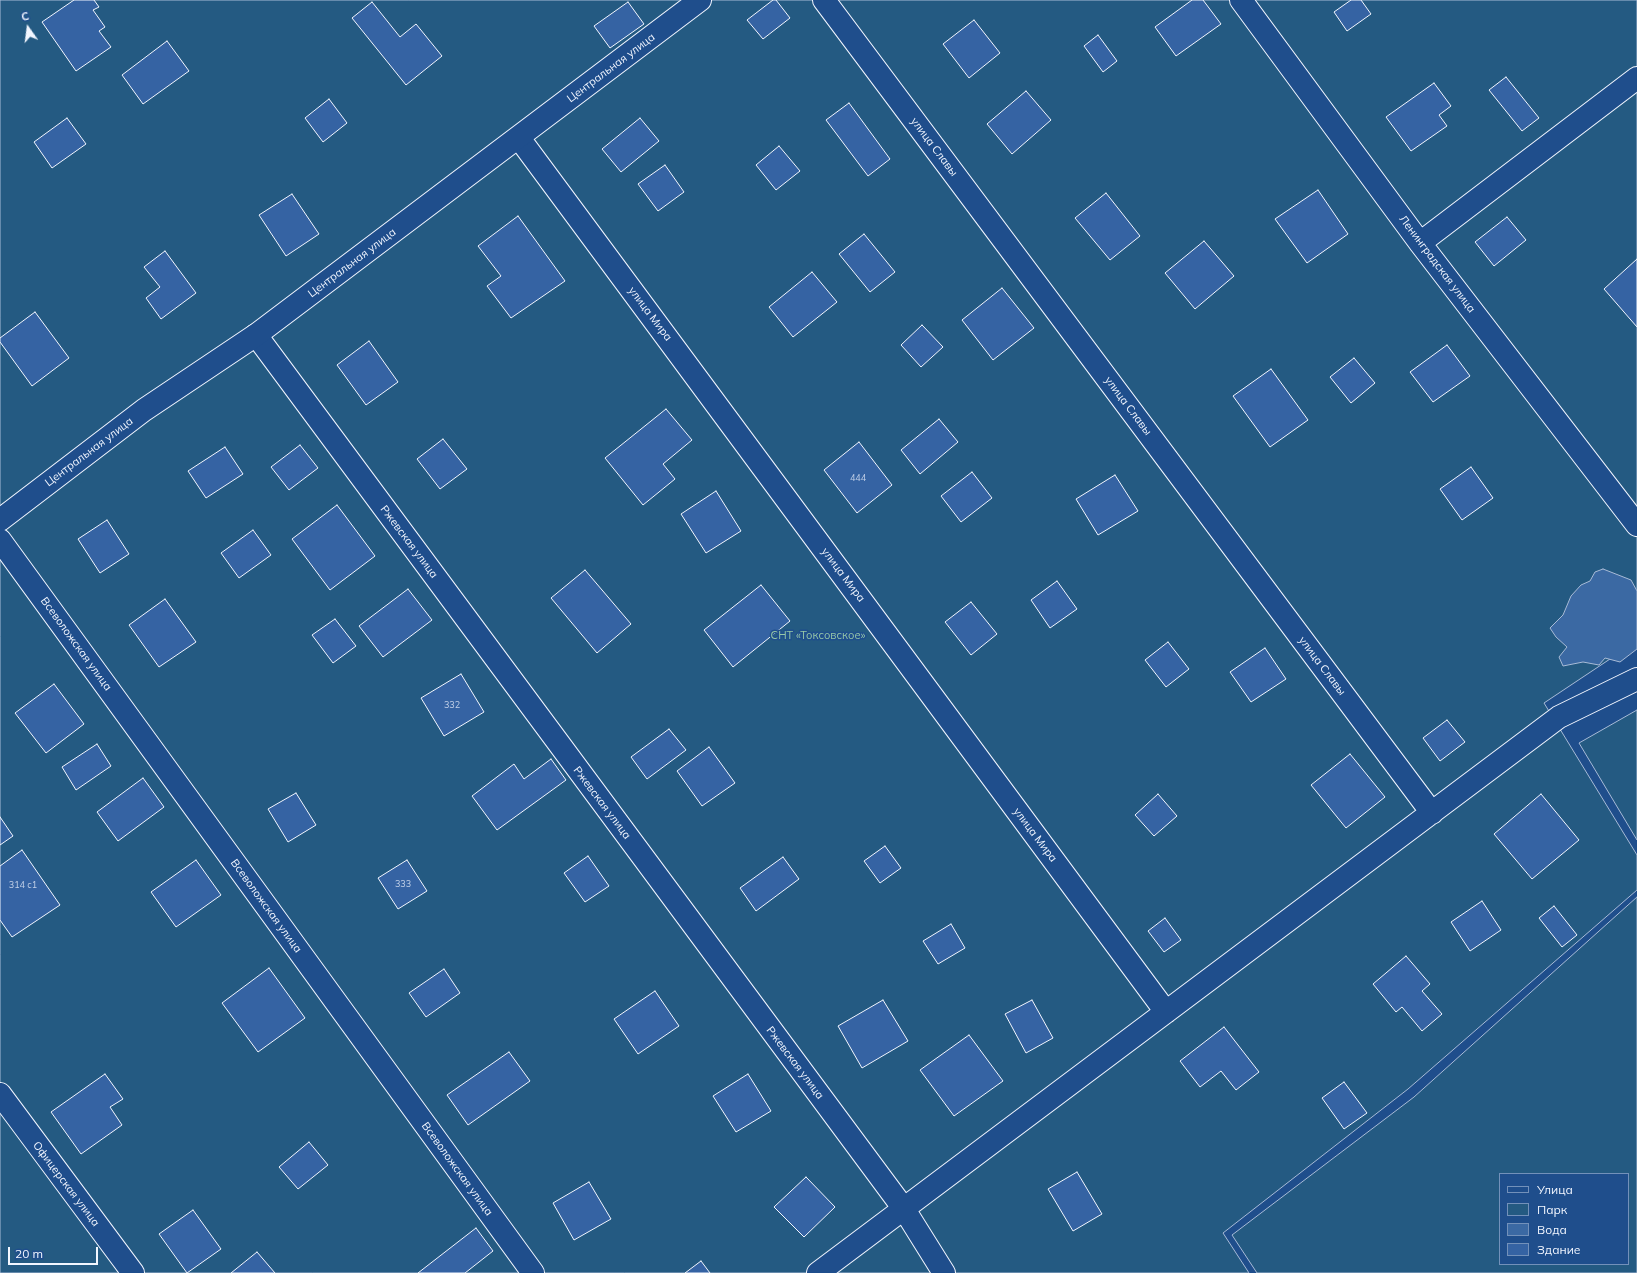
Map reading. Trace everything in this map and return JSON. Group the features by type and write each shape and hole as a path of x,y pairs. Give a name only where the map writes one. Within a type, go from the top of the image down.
{"street":[{"name":"Центральная улица","path":"0,520 144,410 256,335 700,0"},
{"name":"улица Славы","path":"824,0 1432,813"},
{"name":"Ленинградская улица","path":"1241,0 1420,243 1637,525"},
{"path":"1420,243 1637,78"},
{"name":"улица Мира","path":"519,138 1166,1012"},
{"name":"Ржевская улица","path":"256,335 904,1209 944,1273"},
{"name":"Всеволожская улица","path":"0,540 533,1273"},
{"path":"818,1273 1559,717 1637,679"},
{"name":"Офицерская улица","path":"0,1094 133,1273"}],"green space":[{"name":"СНТ «Токсовское»","path":"0,0 1637,0 1637,641 1544,703 1637,855 1637,890 1408,1089 1223,1233 1249,1273 0,1273"},
{"path":"1637,710 1637,840 1579,743"},
{"path":"1637,897 1637,1273 1257,1273 1232,1235 1414,1097"}],"water":[{"path":"1603,569 1631,580 1637,591 1637,649 1620,662 1605,658 1599,665 1583,662 1563,666 1559,657 1567,647 1556,637 1550,628 1563,615 1571,596 1581,585 1590,581 1595,572"}],"building":[{"path":"74,0 94,0 99,7 93,10 105,27 99,31 111,47 76,71 42,22"},
{"path":"773,0 776,0 790,18 763,39 747,20"},
{"path":"1192,0 1203,0 1221,24 1176,56 1155,27"},
{"path":"1351,0 1361,0 1371,14 1347,31 1334,12"},
{"path":"372,2 400,37 416,24 442,56 406,85 352,18"},
{"path":"628,2 644,24 610,48 594,26"},
{"path":"974,20 1000,53 969,78 943,44"},
{"path":"1098,35 1117,61 1103,72 1084,46"},
{"path":"167,41 189,71 143,104 122,75"},
{"path":"1506,77 1539,118 1522,131 1489,90"},
{"path":"1434,83 1451,106 1439,115 1447,126 1411,151 1386,117"},
{"path":"1026,91 1051,120 1012,154 987,124"},
{"path":"329,99 347,123 323,142 305,118"},
{"path":"849,103 890,159 868,176 826,120"},
{"path":"67,118 86,144 52,168 34,142"},
{"path":"640,118 659,141 621,172 602,149"},
{"path":"779,146 800,171 776,190 756,165"},
{"path":"665,165 684,192 658,211 638,184"},
{"path":"1318,190 1348,234 1307,263 1275,219"},
{"path":"1106,193 1140,236 1110,260 1075,218"},
{"path":"292,194 319,234 286,256 259,215"},
{"path":"518,216 565,281 511,318 487,286 501,276 478,246"},
{"path":"1507,217 1526,240 1494,266 1475,242"},
{"path":"864,234 895,272 870,292 839,254"},
{"path":"1204,241 1234,276 1195,309 1165,273"},
{"path":"165,251 196,293 161,319 146,298 160,287 144,267"},
{"path":"1637,259 1637,327 1604,289"},
{"path":"812,272 837,302 793,337 769,307"},
{"path":"1002,288 1034,328 993,360 962,320"},
{"path":"35,312 69,358 32,386 0,342 0,338"},
{"path":"922,325 943,347 921,367 901,345"},
{"path":"369,341 398,382 366,405 337,365"},
{"path":"1447,345 1470,376 1433,402 1410,372"},
{"path":"1354,358 1375,383 1351,403 1330,377"},
{"path":"1271,369 1308,420 1270,447 1233,396"},
{"path":"666,409 692,440 663,464 675,479 643,505 605,458"},
{"path":"939,419 958,442 920,474 901,450"},
{"path":"443,439 467,469 440,489 417,459"},
{"path":"859,442 892,485 857,513 824,470"},
{"path":"300,445 318,468 289,490 271,467"},
{"path":"225,447 243,474 206,498 188,471"},
{"path":"1471,467 1493,498 1462,520 1440,489"},
{"path":"972,472 992,498 961,522 941,496"},
{"path":"1115,475 1138,511 1098,535 1076,499"},
{"path":"716,491 741,531 706,553 681,514"},
{"path":"337,505 375,556 330,590 292,539"},
{"path":"107,520 129,554 100,573 78,539"},
{"path":"253,530 271,555 239,578 221,553"},
{"path":"585,570 631,624 597,653 551,598"},
{"path":"1057,581 1077,609 1050,628 1031,600"},
{"path":"761,585 790,621 733,667 704,630"},
{"path":"408,589 432,620 383,657 359,626"},
{"path":"165,599 196,642 159,667 129,625"},
{"path":"971,602 997,634 971,655 945,622"},
{"path":"335,619 356,646 333,663 312,635"},
{"path":"1168,642 1189,669 1166,687 1145,660"},
{"path":"1265,648 1286,679 1251,702 1230,672"},
{"path":"461,674 484,712 444,736 421,698"},
{"path":"54,684 84,724 46,753 15,713"},
{"path":"1447,720 1465,742 1440,761 1423,738"},
{"path":"669,729 686,750 647,779 631,757"},
{"path":"97,744 111,766 76,790 62,767"},
{"path":"709,747 735,783 702,806 677,771"},
{"path":"1350,754 1385,797 1346,828 1311,785"},
{"path":"551,759 566,780 497,830 472,796 514,764 524,779"},
{"path":"143,778 164,807 118,841 97,812"},
{"path":"296,793 316,825 288,842 268,809"},
{"path":"1158,794 1177,816 1154,836 1135,815"},
{"path":"1541,794 1579,840 1532,879 1494,834"},
{"path":"0,817 13,836 0,845"},
{"path":"885,846 901,868 880,883 864,861"},
{"path":"22,850 60,905 12,937 0,920 0,866"},
{"path":"588,856 609,886 585,902 564,873"},
{"path":"783,857 799,879 756,911 740,888"},
{"path":"196,860 221,895 176,927 151,892"},
{"path":"407,860 427,891 398,909 378,878"},
{"path":"1482,901 1501,930 1470,951 1451,922"},
{"path":"1554,906 1577,935 1562,947 1539,918"},
{"path":"1165,918 1181,940 1164,952 1148,931"},
{"path":"951,924 965,948 938,964 923,941"},
{"path":"1406,956 1430,984 1422,991 1442,1014 1422,1031 1402,1007 1396,1012 1373,984"},
{"path":"269,968 305,1018 258,1052 222,1003"},
{"path":"444,969 460,993 426,1017 409,993"},
{"path":"655,991 679,1026 638,1054 614,1019"},
{"path":"883,1000 908,1041 862,1068 838,1026"},
{"path":"1032,1000 1053,1038 1026,1053 1005,1014"},
{"path":"1224,1027 1259,1072 1236,1090 1221,1071 1200,1087 1180,1061"},
{"path":"969,1035 1003,1081 954,1116 920,1070"},
{"path":"509,1052 530,1081 468,1125 447,1095"},
{"path":"105,1074 123,1099 110,1107 122,1125 81,1154 51,1112"},
{"path":"748,1074 771,1111 736,1132 713,1096"},
{"path":"1344,1082 1367,1113 1344,1129 1322,1098"},
{"path":"309,1142 328,1165 298,1189 279,1167"},
{"path":"1077,1172 1102,1214 1073,1231 1048,1189"},
{"path":"806,1177 835,1207 804,1237 774,1207"},
{"path":"589,1182 611,1219 574,1240 553,1203"},
{"path":"193,1210 221,1249 187,1273 159,1234"},
{"path":"476,1228 493,1251 465,1273 418,1273"},
{"path":"257,1252 275,1273 231,1273"},
{"path":"701,1261 710,1273 685,1273"}]}
